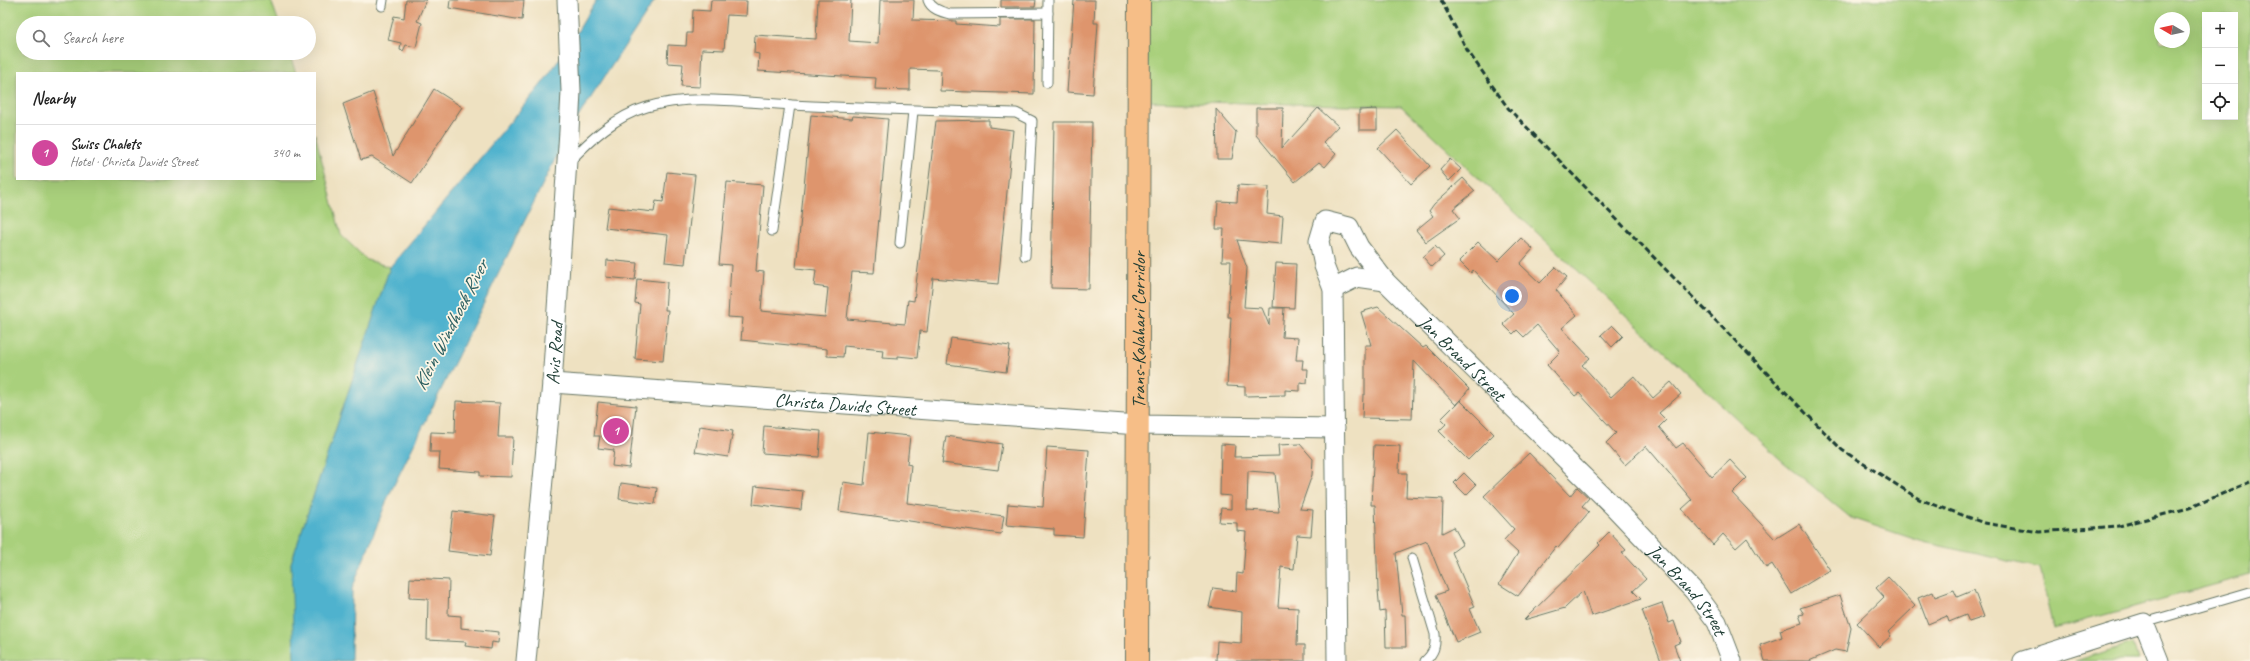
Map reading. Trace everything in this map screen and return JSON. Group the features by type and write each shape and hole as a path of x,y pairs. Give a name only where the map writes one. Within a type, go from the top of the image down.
{"highway":[{"name":"Trans-Kalahari Corridor","path":"1137,661 1139,0"}],"street":[{"name":"Avis Road","path":"526,661 552,383 566,164 570,91 570,44 567,0"},
{"name":"Avis Road","path":"570,44 578,24 580,0"},
{"name":"Jan Brand Street","path":"1337,661 1333,289 1324,266 1319,241 1325,221 1349,227 1359,247 1385,281 1613,506 1694,591 1717,622 1732,661"},
{"path":"1333,289 1357,277 1385,281"},
{"name":"Christa Davids Street","path":"552,383 1138,425"},
{"path":"1138,425 1335,428"},
{"path":"2023,661 2144,623 2159,661"}],"lane":[{"path":"928,0 929,4 939,11 950,14 1048,13"},
{"path":"1048,0 1048,83"},
{"path":"566,164 583,147 613,122 639,110 661,103 683,100 735,100 790,105 913,111 1016,113 1032,121 1025,256"},
{"path":"772,231 790,105"},
{"path":"900,243 913,111"},
{"path":"1412,558 1436,634 1436,644 1432,655 1425,661"},
{"path":"2144,623 2250,592"}],"green space":[{"path":"0,0 271,0 277,16 16,16 16,60 291,60 296,72 16,72 16,180 316,180 316,138 341,235 367,260 390,267 291,563 296,661 0,661"},
{"path":"1141,0 2250,0 2250,575 2053,629 2040,568 1923,542 1851,518 1781,460 1401,106 1139,101"},
{"path":"2133,643 2138,661 2075,661"}],"water":[{"name":"Klein Windhoek River","path":"596,0 655,0 569,131 389,495 352,589 351,661 294,661 291,563 390,267 544,81 570,44"}],"building":[{"path":"406,0 426,0 417,21 422,23 416,47 406,45 403,51 400,50 401,43 388,40 394,16 404,18"},
{"path":"450,0 524,0 522,20 449,8"},
{"path":"711,0 747,1 746,16 727,15 724,50 702,49 700,87 681,86 683,64 667,63 668,45 686,46 687,33 692,33 693,10 710,11"},
{"path":"818,0 851,0 849,41 878,43 880,0 914,0 913,20 956,21 956,24 1000,27 1000,19 1035,19 1034,94 940,91 941,71 937,70 910,69 910,90 875,89 876,78 758,71 759,54 754,53 755,35 816,39"},
{"path":"1001,0 1036,0 1035,7 1001,7"},
{"path":"1074,0 1095,0 1094,23 1098,23 1093,94 1067,92"},
{"path":"434,89 462,107 412,183 372,157 361,160 343,104 373,92 393,156"},
{"path":"1256,108 1283,108 1282,148 1318,108 1338,126 1323,142 1336,154 1325,167 1319,162 1295,182 1256,135"},
{"path":"1216,109 1236,132 1232,159 1217,159"},
{"path":"1377,109 1377,130 1359,130 1359,110"},
{"path":"811,115 852,119 853,116 888,119 874,273 852,272 847,319 905,324 908,300 914,301 936,121 989,120 989,127 1013,130 998,284 933,278 927,332 920,331 917,358 898,356 898,359 882,358 883,350 844,346 843,357 827,356 827,349 741,340 743,318 728,317 731,265 719,264 727,182 763,185 756,271 764,272 761,311 825,317 828,288 814,286 816,270 796,268"},
{"path":"1054,122 1092,122 1089,289 1051,288"},
{"path":"1397,130 1430,166 1411,184 1378,148"},
{"path":"1450,159 1461,169 1449,181 1440,170"},
{"path":"667,172 695,175 685,264 665,262 668,235 605,228 608,207 654,212 656,201 663,202"},
{"path":"1463,178 1475,191 1453,209 1460,218 1426,242 1416,230 1433,216 1429,211 1434,204"},
{"path":"1238,185 1269,187 1267,214 1283,216 1281,244 1237,240 1247,268 1244,307 1262,308 1269,325 1270,308 1284,308 1282,337 1298,338 1296,360 1303,360 1302,369 1308,369 1307,383 1300,382 1300,391 1285,390 1285,395 1245,396 1245,387 1227,386 1231,317 1228,317 1231,261 1222,261 1224,229 1216,229 1218,201 1237,202"},
{"path":"1521,238 1533,249 1520,264 1540,283 1556,267 1567,277 1556,290 1577,315 1562,328 1590,358 1582,365 1611,397 1634,376 1653,398 1671,382 1681,394 1659,413 1666,420 1659,427 1676,448 1683,443 1712,477 1730,460 1747,478 1732,493 1775,539 1799,524 1830,570 1791,594 1772,564 1766,568 1747,538 1736,548 1723,534 1713,545 1682,509 1692,500 1646,446 1625,465 1606,443 1616,433 1579,393 1575,396 1547,365 1560,352 1537,325 1524,337 1517,330 1513,334 1503,324 1514,314 1473,270 1471,273 1459,261 1478,242 1498,261"},
{"path":"1435,246 1444,256 1432,267 1423,257"},
{"path":"607,260 637,263 635,280 606,277"},
{"path":"1276,263 1296,264 1294,308 1273,307"},
{"path":"637,279 667,282 665,310 668,310 663,361 635,359 640,304 635,303"},
{"path":"1378,307 1423,348 1426,346 1469,389 1456,405 1414,361 1412,419 1362,418 1363,395 1365,395 1365,345 1371,345 1361,312"},
{"path":"1612,325 1623,336 1612,347 1601,335"},
{"path":"951,338 1010,346 1006,372 947,364"},
{"path":"1460,400 1494,434 1468,460 1439,431 1446,424 1441,419"},
{"path":"456,401 500,403 498,437 513,437 511,477 480,476 480,472 439,469 440,452 430,452 431,432 455,433"},
{"path":"598,402 636,406 629,468 612,466 614,450 598,448 600,436 594,436"},
{"path":"700,426 733,431 728,457 695,452"},
{"path":"764,426 821,431 819,457 762,453"},
{"path":"869,432 910,436 907,464 911,465 907,503 1004,516 1001,534 839,511 843,482 864,485"},
{"path":"946,436 1002,444 998,470 942,463"},
{"path":"1221,444 1235,445 1234,457 1279,456 1278,445 1300,444 1313,459 1312,475 1300,509 1313,510 1311,536 1297,535 1294,569 1281,567 1278,607 1298,608 1297,645 1305,645 1305,661 1216,661 1217,641 1241,643 1242,612 1209,607 1213,588 1236,591 1237,573 1243,574 1246,532 1237,531 1237,523 1219,522 1221,508 1231,509 1231,496 1220,495","holes":["1248,471 1275,473 1279,512 1247,510"]},
{"path":"1374,445 1400,446 1399,473 1407,473 1406,497 1443,499 1442,533 1454,527 1463,544 1452,552 1475,607 1470,609 1480,632 1456,642 1436,595 1447,591 1427,541 1396,553 1402,615 1405,615 1406,647 1386,647 1385,611 1380,612 1378,590 1375,505 1371,505"},
{"path":"1047,447 1089,450 1083,537 1054,535 1054,529 1006,525 1008,504 1043,507"},
{"path":"1529,453 1570,496 1577,487 1589,498 1582,506 1589,512 1558,548 1556,546 1518,596 1499,584 1518,553 1504,540 1514,529 1484,496"},
{"path":"1464,473 1476,485 1466,495 1454,483"},
{"path":"621,483 657,488 655,504 619,499"},
{"path":"755,486 803,491 801,510 753,504"},
{"path":"453,511 495,516 490,556 448,551"},
{"path":"1609,532 1626,550 1622,553 1646,579 1633,591 1641,599 1591,616 1583,591 1565,608 1524,620 1600,545 1598,543"},
{"path":"1888,577 1915,606 1888,632 1891,636 1879,647 1857,623 1884,597 1876,588"},
{"path":"410,578 449,580 448,615 461,616 461,628 499,632 498,643 492,642 491,649 465,646 466,642 427,640 428,599 409,598"},
{"path":"1954,590 1957,597 1974,590 1984,617 1969,622 1966,615 1949,622 1947,616 1928,624 1918,598 1933,592 1935,597"},
{"path":"1840,595 1851,628 1846,652 1835,650 1809,661 1765,661 1760,645 1782,637 1780,630 1802,623 1799,615 1804,614 1800,608"},
{"path":"1662,603 1669,623 1674,621 1681,642 1674,645 1680,661 1661,661 1642,610"}],"railway":[{"path":"1441,0 1467,50 1508,108 1842,450 1919,499 1984,523 2039,532 2119,526 2189,508 2250,482"}],"place":[{"name":"Swiss Chalets","path":"616,431"}]}
